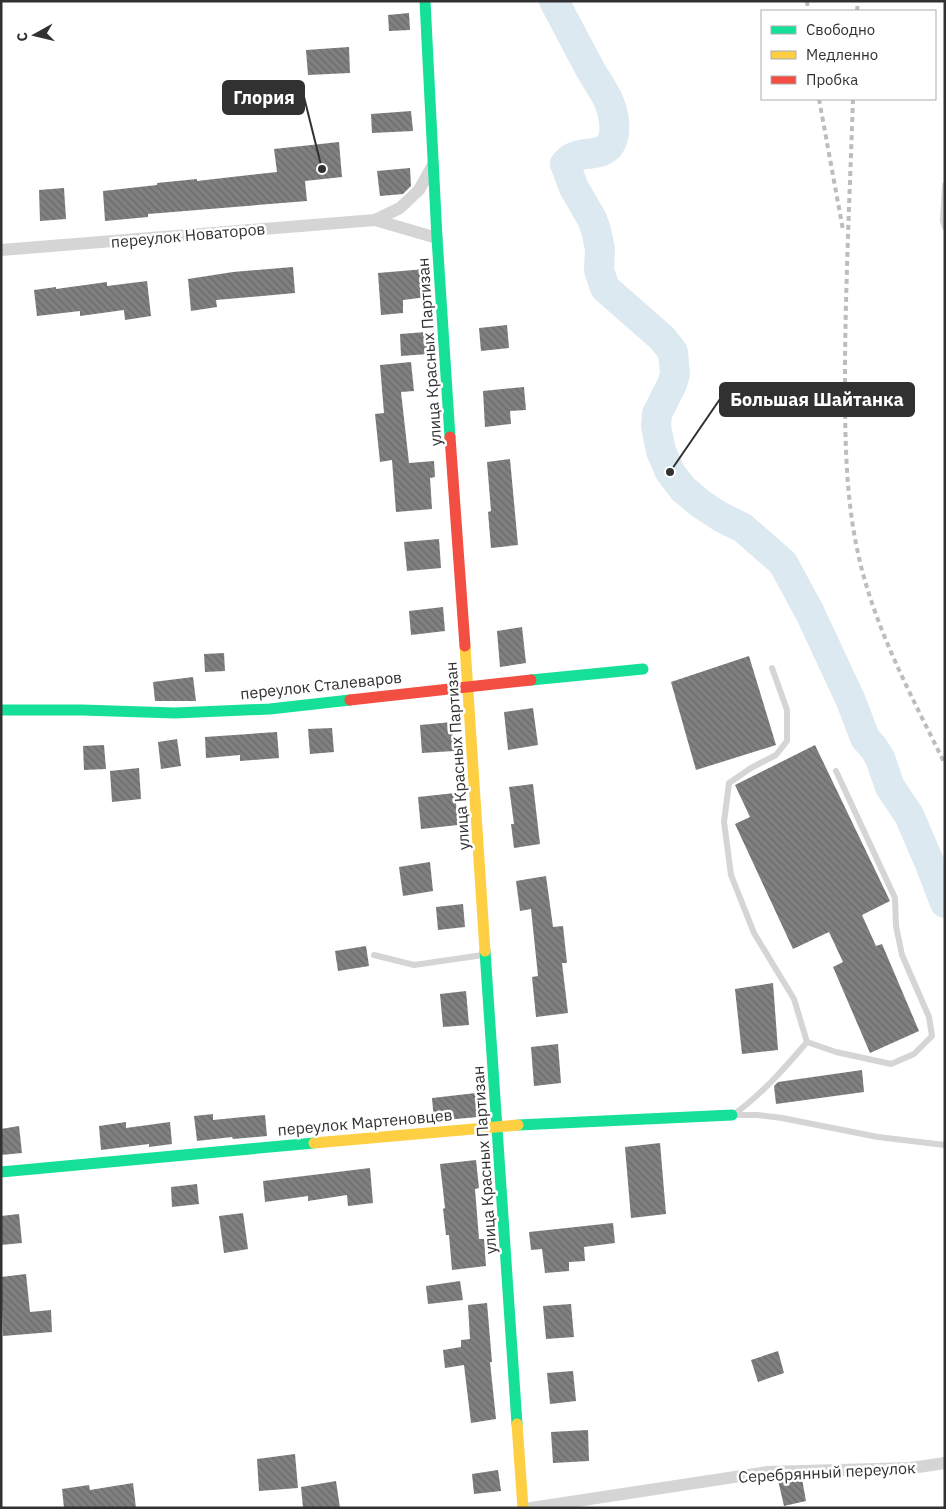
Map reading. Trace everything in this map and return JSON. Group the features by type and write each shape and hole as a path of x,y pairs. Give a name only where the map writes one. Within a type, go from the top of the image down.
{"street":[{"name":"улица Красных Партизан","path":"425,1 438,238 524,1508"},
{"path":"376,220 400,208 419,190 434,164"},
{"path":"376,220 438,238"},
{"name":"переулок Новаторов","path":"1,250 376,220"},
{"name":"переулок Сталеваров","path":"1,710 175,713 270,709 643,668"},
{"name":"переулок Мартеновцев","path":"1,1172 498,1126 732,1115"},
{"name":"Серебрянный переулок","path":"531,1508 767,1472 911,1468 945,1463"}],"lane":[{"path":"945,185 943,221 945,227"},
{"path":"772,668 786,710 787,741 776,755 751,768 729,783 724,822 731,875 754,934 794,999 807,1042"},
{"path":"807,1042 836,1052 891,1064 914,1054 932,1036 929,1017 902,955 896,926 895,898 836,771"},
{"path":"374,956 414,965 486,955"},
{"path":"732,1115 750,1103 807,1042"},
{"path":"732,1115 782,1118 878,1137 945,1144"}],"building":[{"path":"409,13 410,30 389,31 388,15"},
{"path":"349,47 350,73 308,75 306,50"},
{"path":"411,111 413,131 372,133 371,114"},
{"path":"339,142 342,177 305,181 307,201 148,214 148,217 105,221 103,191 157,185 157,183 197,179 197,181 277,172 274,149"},
{"path":"410,168 411,186 403,194 380,196 377,171"},
{"path":"64,188 66,219 40,221 39,190"},
{"path":"293,267 295,293 216,300 217,307 191,311 188,279 233,272"},
{"path":"425,269 427,297 403,300 403,313 381,315 378,273"},
{"path":"147,281 151,316 125,320 124,310 80,316 80,311 37,316 34,290 107,282 107,286"},
{"path":"507,325 509,348 481,351 479,328"},
{"path":"426,332 428,354 401,356 400,334"},
{"path":"411,362 414,391 401,392 409,463 434,461 435,477 430,478 432,509 396,512 392,460 380,462 375,414 384,413 380,365"},
{"path":"524,387 526,410 510,411 511,424 485,427 483,391"},
{"path":"510,459 518,545 491,548 488,512 491,511 487,462"},
{"path":"439,539 441,568 407,571 404,542"},
{"path":"443,607 445,631 411,635 409,611"},
{"path":"522,627 526,663 500,667 497,631"},
{"path":"224,653 225,671 205,672 204,654"},
{"path":"749,656 776,745 696,770 671,682"},
{"path":"193,677 196,701 155,701 153,682"},
{"path":"533,708 538,745 508,750 504,712"},
{"path":"452,722 454,751 422,753 420,725"},
{"path":"332,728 334,752 310,754 308,729"},
{"path":"277,732 279,758 240,761 240,755 206,758 205,737"},
{"path":"177,739 181,766 161,769 158,742"},
{"path":"104,745 106,769 84,770 83,746"},
{"path":"815,745 890,901 862,915 876,946 882,944 919,1031 870,1053 833,967 843,962 829,932 793,949 735,824 750,817 735,785"},
{"path":"139,768 141,799 112,802 110,771"},
{"path":"533,784 540,844 514,848 511,824 514,824 509,787"},
{"path":"455,793 458,825 421,829 418,797"},
{"path":"430,862 433,891 403,896 399,867"},
{"path":"546,876 553,927 563,926 567,963 562,963 568,1013 536,1017 532,977 538,976 531,909 520,911 516,881"},
{"path":"463,904 465,927 438,930 436,907"},
{"path":"366,946 369,966 338,971 335,951"},
{"path":"773,983 778,1050 742,1054 735,989"},
{"path":"466,991 469,1025 443,1027 440,994"},
{"path":"558,1044 561,1083 534,1086 531,1047"},
{"path":"862,1070 864,1092 776,1104 774,1086 778,1082"},
{"path":"476,1093 478,1117 434,1121 432,1098"},
{"path":"213,1114 213,1120 265,1115 267,1136 197,1141 194,1116"},
{"path":"126,1122 126,1128 170,1122 172,1144 149,1147 149,1144 101,1150 99,1126"},
{"path":"19,1126 22,1153 1,1155 1,1129"},
{"path":"660,1143 666,1214 631,1218 625,1147"},
{"path":"476,1160 479,1188 475,1189 479,1239 484,1239 486,1266 452,1270 449,1235 446,1235 443,1209 445,1208 440,1164"},
{"path":"370,1168 373,1203 348,1206 347,1195 308,1201 308,1196 265,1202 263,1181"},
{"path":"197,1184 199,1204 172,1207 171,1187"},
{"path":"243,1213 248,1249 224,1253 219,1216"},
{"path":"19,1214 22,1243 1,1245 1,1216"},
{"path":"613,1223 615,1243 584,1247 585,1261 569,1262 569,1271 545,1273 542,1249 531,1250 529,1232"},
{"path":"26,1274 30,1312 51,1310 52,1332 3,1336 1,1277"},
{"path":"460,1281 463,1300 428,1304 426,1286"},
{"path":"487,1303 492,1362 490,1362 496,1419 471,1423 464,1365 445,1368 443,1350 461,1347 461,1340 470,1339 468,1305"},
{"path":"571,1304 574,1337 546,1339 543,1306"},
{"path":"778,1351 784,1373 758,1382 751,1360"},
{"path":"573,1371 576,1401 550,1404 547,1373"},
{"path":"588,1430 589,1461 553,1463 551,1432"},
{"path":"295,1454 298,1488 259,1491 257,1459"},
{"path":"498,1470 501,1491 474,1494 472,1474"},
{"path":"802,1479 806,1501 784,1506 778,1480"},
{"path":"336,1481 340,1508 303,1508 301,1487"},
{"path":"133,1483 136,1508 64,1508 62,1489 89,1485 90,1490"}],"waterway":[{"path":"554,1 607,98 614,118 614,136 609,146 599,152 576,156 565,164 574,188 592,219 596,230 600,249 599,270 605,288 662,338 673,352 675,374 657,414 656,426 661,451 670,472 683,489 701,504 743,528 783,563 810,613 851,701 865,738 880,758 890,787 909,815 945,903"}],"railway":[{"path":"807,1 808,10"},
{"path":"857,10 858,1"},
{"path":"819,100 843,230"},
{"path":"853,100 845,359 846,462 851,512 860,562 876,614 897,665 945,764"}],"traffic: fast":[{"path":"425,1 437,238 450,437"},
{"path":"531,680 643,669"},
{"path":"1,710 175,713 270,709 350,700"},
{"path":"485,951 517,1424"},
{"path":"518,1125 732,1115"},
{"path":"1,1172 314,1143"}],"traffic: slow":[{"path":"465,646 485,951"},
{"path":"314,1143 518,1125"},
{"path":"517,1424 523,1508"}],"traffic: jam":[{"path":"450,437 465,646"},
{"path":"350,700 531,680"}],"place":[{"name":"Глория","path":"322,169"},
{"name":"Большая Шайтанка","path":"670,472"}]}
